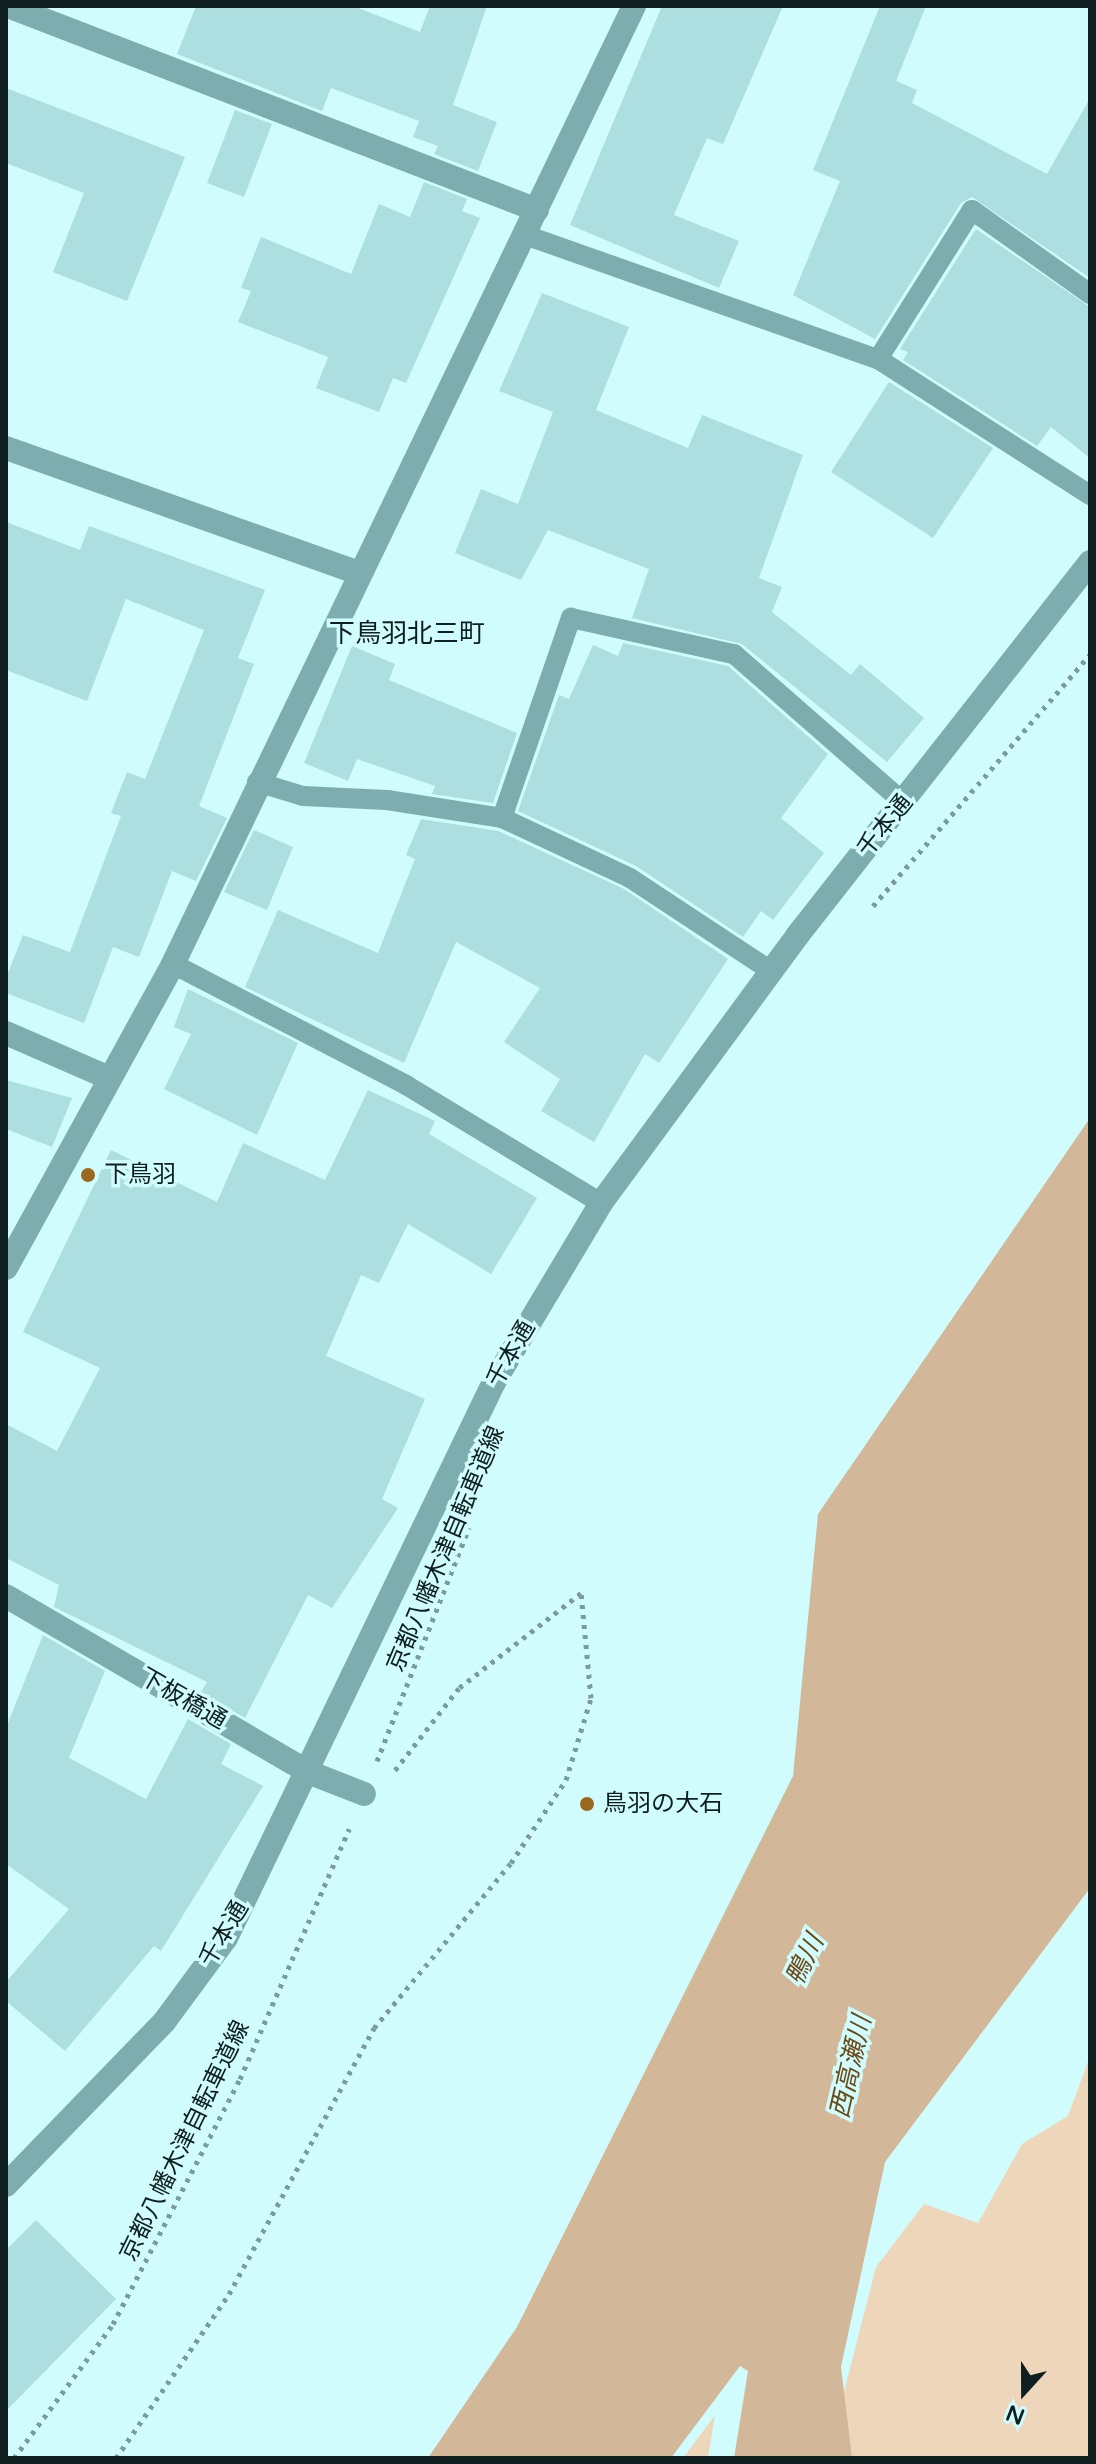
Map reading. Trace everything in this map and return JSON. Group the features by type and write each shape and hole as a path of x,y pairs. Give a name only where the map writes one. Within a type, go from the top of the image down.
{"street":[{"path":"8,6 537,210"},
{"path":"6,1268 173,964 257,782 634,6"},
{"path":"6,448 359,573"},
{"name":"千本通","path":"6,2185 164,2022 226,1938 494,1382 601,1203 771,971 1090,562"},
{"path":"6,1033 109,1078"},
{"name":"下板橋通","path":"6,1596 308,1772 364,1794"}],"lane":[{"path":"878,359 972,210 1090,294"},
{"path":"525,235 878,359 1090,495"},
{"path":"502,818 571,618 734,654 904,803"},
{"path":"257,782 303,796 387,800 502,818 630,878 771,971"},
{"path":"173,964 406,1085 601,1203"}],"path":[{"path":"865,915 1090,655"},
{"name":"京都八幡木津自転車道線","path":"14,2458 113,2324 240,2079 364,1794 471,1525"},
{"path":"116,2458 229,2294 374,2028 511,1863 566,1780 591,1698 581,1593 459,1688 389,1778 364,1794"}],"shaded area":[{"path":"1090,2056 1090,2458 827,2458 876,2267 924,2204 978,2223 1022,2144 1068,2116"},
{"path":"715,2415 708,2458 683,2458"}],"water":[{"path":"1090,1118 1090,1888 885,2162 841,2367 852,2458 734,2458 748,2371 740,2366 671,2458 428,2458 517,2327 793,1776 818,1514"}],"building":[{"path":"196,6 353,6 420,32 430,6 487,6 453,105 497,122 478,171 434,154 438,146 413,137 419,121 331,88 322,111 177,54"},
{"path":"662,6 783,6 723,144 707,138 674,215 739,241 719,288 570,225"},
{"path":"880,6 926,6 896,81 917,90 912,103 1047,174 1090,98 1090,278 972,197 961,203 875,339 793,295 840,181 813,170"},
{"path":"6,88 185,157 127,301 53,272 84,193 6,163"},
{"path":"235,110 272,124 244,197 207,183"},
{"path":"424,182 467,199 462,211 480,218 406,383 393,378 379,412 316,388 328,357 238,322 251,291 241,288 261,237 351,274 379,204 410,217"},
{"path":"976,229 1090,307 1090,458 1051,427 1037,446 903,360 908,352 900,349"},
{"path":"542,293 629,327 596,410 688,448 702,415 803,455 759,578 782,587 772,612 851,675 860,664 924,718 887,762 742,644 632,618 649,569 548,530 521,580 455,553 481,489 518,504 553,412 499,391"},
{"path":"889,382 993,448 933,538 831,472"},
{"path":"6,522 80,550 89,526 265,590 238,658 254,664 199,806 227,818 196,881 172,871 139,957 113,947 84,1023 6,993 6,978 23,935 70,952 121,816 111,813 127,772 145,779 204,630 126,599 87,701 6,670"},
{"path":"623,643 728,666 828,754 781,818 824,853 773,920 761,911 743,937 636,866 518,811 559,695 569,699 593,645 618,656"},
{"path":"352,646 395,664 389,680 517,733 493,803 432,794 435,786 357,759 348,781 304,763"},
{"path":"421,819 498,831 624,889 728,959 659,1063 645,1054 594,1142 541,1111 560,1079 504,1042 540,988 456,942 404,1063 245,987 278,910 378,953 415,859 406,855"},
{"path":"254,830 293,847 267,910 224,892"},
{"path":"188,989 298,1043 257,1135 164,1089 191,1034 174,1027"},
{"path":"6,1080 72,1098 52,1147 6,1129"},
{"path":"368,1090 435,1121 429,1134 537,1198 491,1274 408,1224 379,1283 361,1275 326,1356 425,1399 382,1499 398,1508 332,1608 308,1595 245,1718 201,1692 207,1682 54,1607 59,1585 6,1558 6,1424 57,1451 100,1368 23,1332 111,1150 217,1202 243,1143 325,1180"},
{"path":"43,1635 105,1671 69,1758 146,1799 188,1719 231,1744 221,1764 263,1786 161,1951 154,1946 65,2051 6,2001 6,1982 69,1909 6,1864 6,1728"},
{"path":"36,2220 116,2299 6,2411 6,2250"}],"place":[{"name":"下鳥羽","path":"88,1175"},
{"name":"鳥羽の大石","path":"587,1804"}],"district":[{"name":"下鳥羽北三町","path":"407,634"}],"water label":[{"name":"鴨川","path":"805,1960"},
{"name":"西高瀬川","path":"851,2067"}]}
